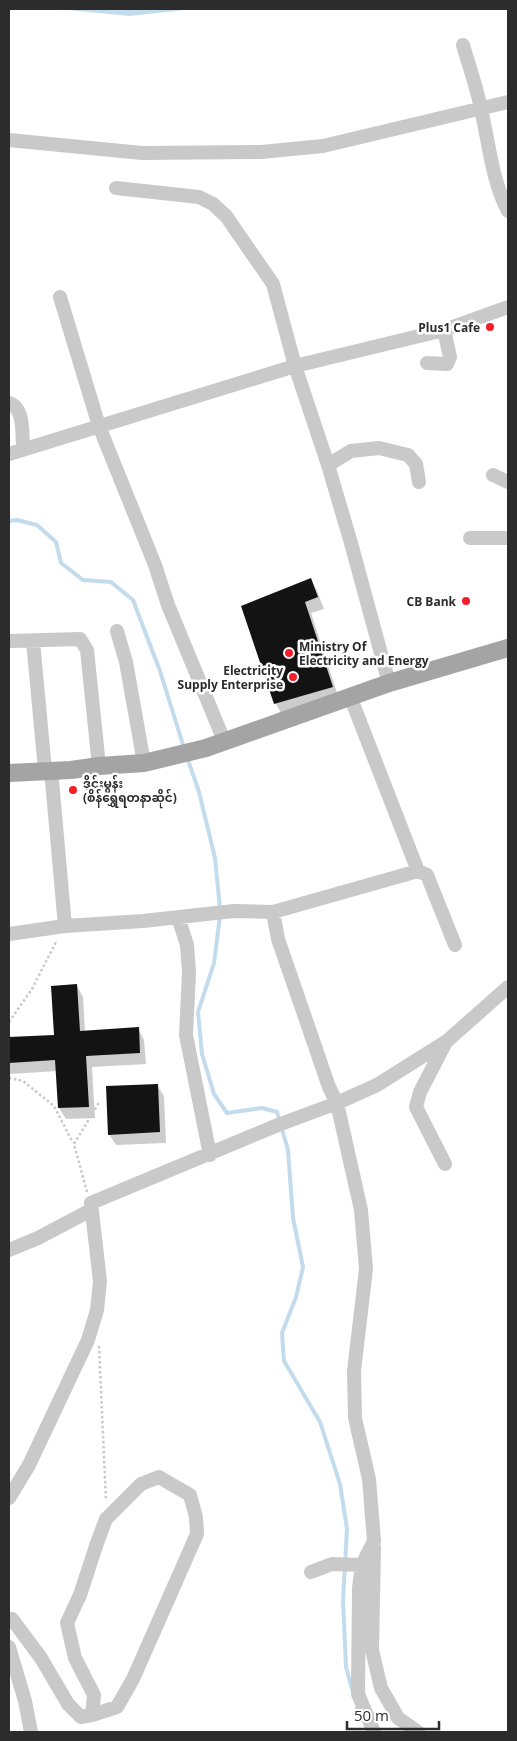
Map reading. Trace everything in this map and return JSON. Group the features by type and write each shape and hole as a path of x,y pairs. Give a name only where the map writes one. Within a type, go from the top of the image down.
{"main road":[{"path":"9,773 70,770 144,763 206,748 389,683 508,648"}],"street":[{"path":"463,45 481,108 487,142 503,201 508,211"},
{"path":"9,140 142,153 262,152 322,146 508,102"},
{"path":"116,188 199,197 213,204 226,216 273,284 295,366 328,465 351,543 389,683"},
{"path":"60,297 99,426 155,565 168,605 225,742"},
{"path":"9,454 295,366 444,330 508,307"},
{"path":"427,363 447,364 449,361 450,357 444,330"},
{"path":"9,403 20,412 23,450"},
{"path":"328,465 351,451 380,448 408,455 416,464 419,482"},
{"path":"493,475 508,482"},
{"path":"470,538 508,538"},
{"path":"117,631 126,662 144,763"},
{"path":"9,641 80,639 87,650 100,766"},
{"path":"33,641 65,926"},
{"path":"350,696 418,871"},
{"path":"9,934 65,926 143,921 234,911 273,912 418,871 427,875 455,945"},
{"path":"273,912 278,938 329,1088 337,1103 361,1210 366,1269 354,1371 354,1418 369,1479 374,1541 372,1650 381,1688 398,1718 418,1732"},
{"path":"178,917 187,946 189,972 186,1035 210,1154"},
{"path":"9,1250 38,1238 91,1207 210,1154 377,1085 447,1041 508,987"},
{"path":"445,1164 416,1107 420,1092 447,1041"},
{"path":"9,1498 29,1465 88,1340 97,1310 100,1281 91,1207"},
{"path":"10,1617 41,1658 68,1704 81,1717 92,1715 117,1707 133,1680 197,1534 196,1517 190,1495 158,1477 141,1484 106,1519 80,1595 67,1623 75,1658 94,1695 92,1715"},
{"path":"374,1541 362,1566 359,1588 360,1644 358,1694 374,1732"},
{"path":"312,1572 332,1564 362,1566"},
{"path":"9,1647 25,1701 31,1732"}],"path":[{"path":"9,1022 32,989 65,926"},
{"path":"9,1078 23,1082 54,1106 74,1144 91,1207"},
{"path":"74,1144 100,1101"},
{"path":"99,1340 106,1519"}],"water":[{"path":"58,9 193,9 130,16"}],"building":[{"name":"Ministry Of Electricity and Energy","path":"311,578 318,597 305,602 333,687 274,704 241,606"},
{"path":"77,984 80,1031 139,1027 140,1053 86,1056 89,1107 58,1108 55,1060 9,1063 9,1037 54,1035 51,986"},
{"path":"158,1084 160,1132 108,1135 106,1086"}],"waterway":[{"path":"9,521 17,520 37,525 56,542 61,563 83,580 111,582 133,600 160,671 184,748"},
{"path":"187,757 199,792 215,858 220,909"},
{"path":"220,916 214,963 198,1012 202,1054 214,1094 227,1113 262,1108 277,1112 288,1150 293,1218 303,1267 296,1297 282,1333 284,1361 320,1422 340,1484 347,1529 343,1601 346,1667 352,1689"},
{"path":"357,1708 360,1720"}],"place":[{"name":"Plus1 Cafe","path":"490,327"},
{"name":"CB Bank","path":"466,601"},
{"name":"Ministry Of Electricity and Energy","path":"289,653"},
{"name":"Electricity Supply Enterprise","path":"293,677"},
{"name":"ဒိုင်းမွန်း (စိန်ရွှေရတနာဆိုင်)","path":"73,790"}]}
